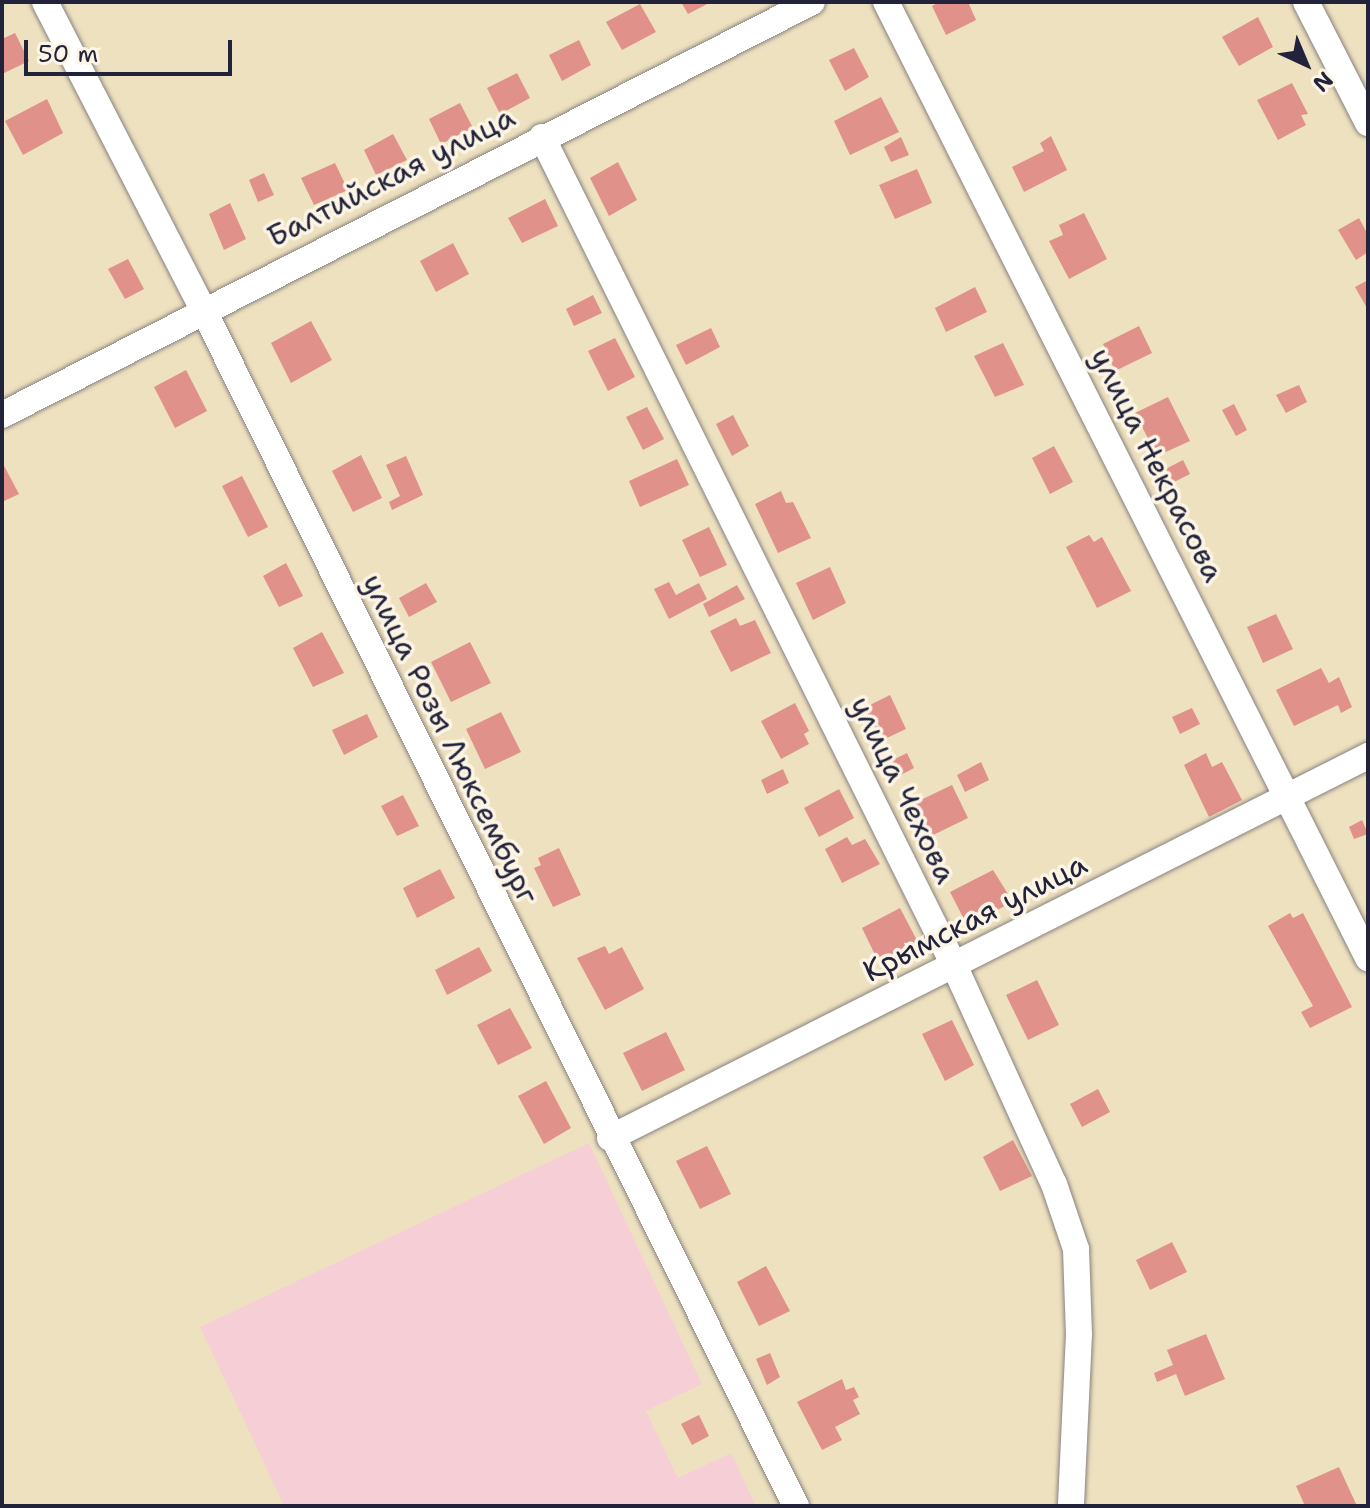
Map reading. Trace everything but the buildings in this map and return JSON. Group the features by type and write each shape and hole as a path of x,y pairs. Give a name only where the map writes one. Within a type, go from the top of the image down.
{"street":[{"name":"улица Розы Люксембург","path":"45,2 203,309 610,1138 796,1506"},
{"name":"Балтийская улица","path":"2,415 203,309 812,2"},
{"name":"улица Некрасова","path":"886,2 1290,796 1368,958"},
{"path":"1306,2 1368,123"},
{"name":"улица Чехова","path":"542,137 954,965 1054,1184 1076,1249 1079,1334 1071,1506"},
{"name":"Крымская улица","path":"610,1138 1368,756"}],"shaded area":[{"path":"589,1143 702,1384 646,1411 678,1478 731,1453 756,1506 284,1506 200,1327"}]}
